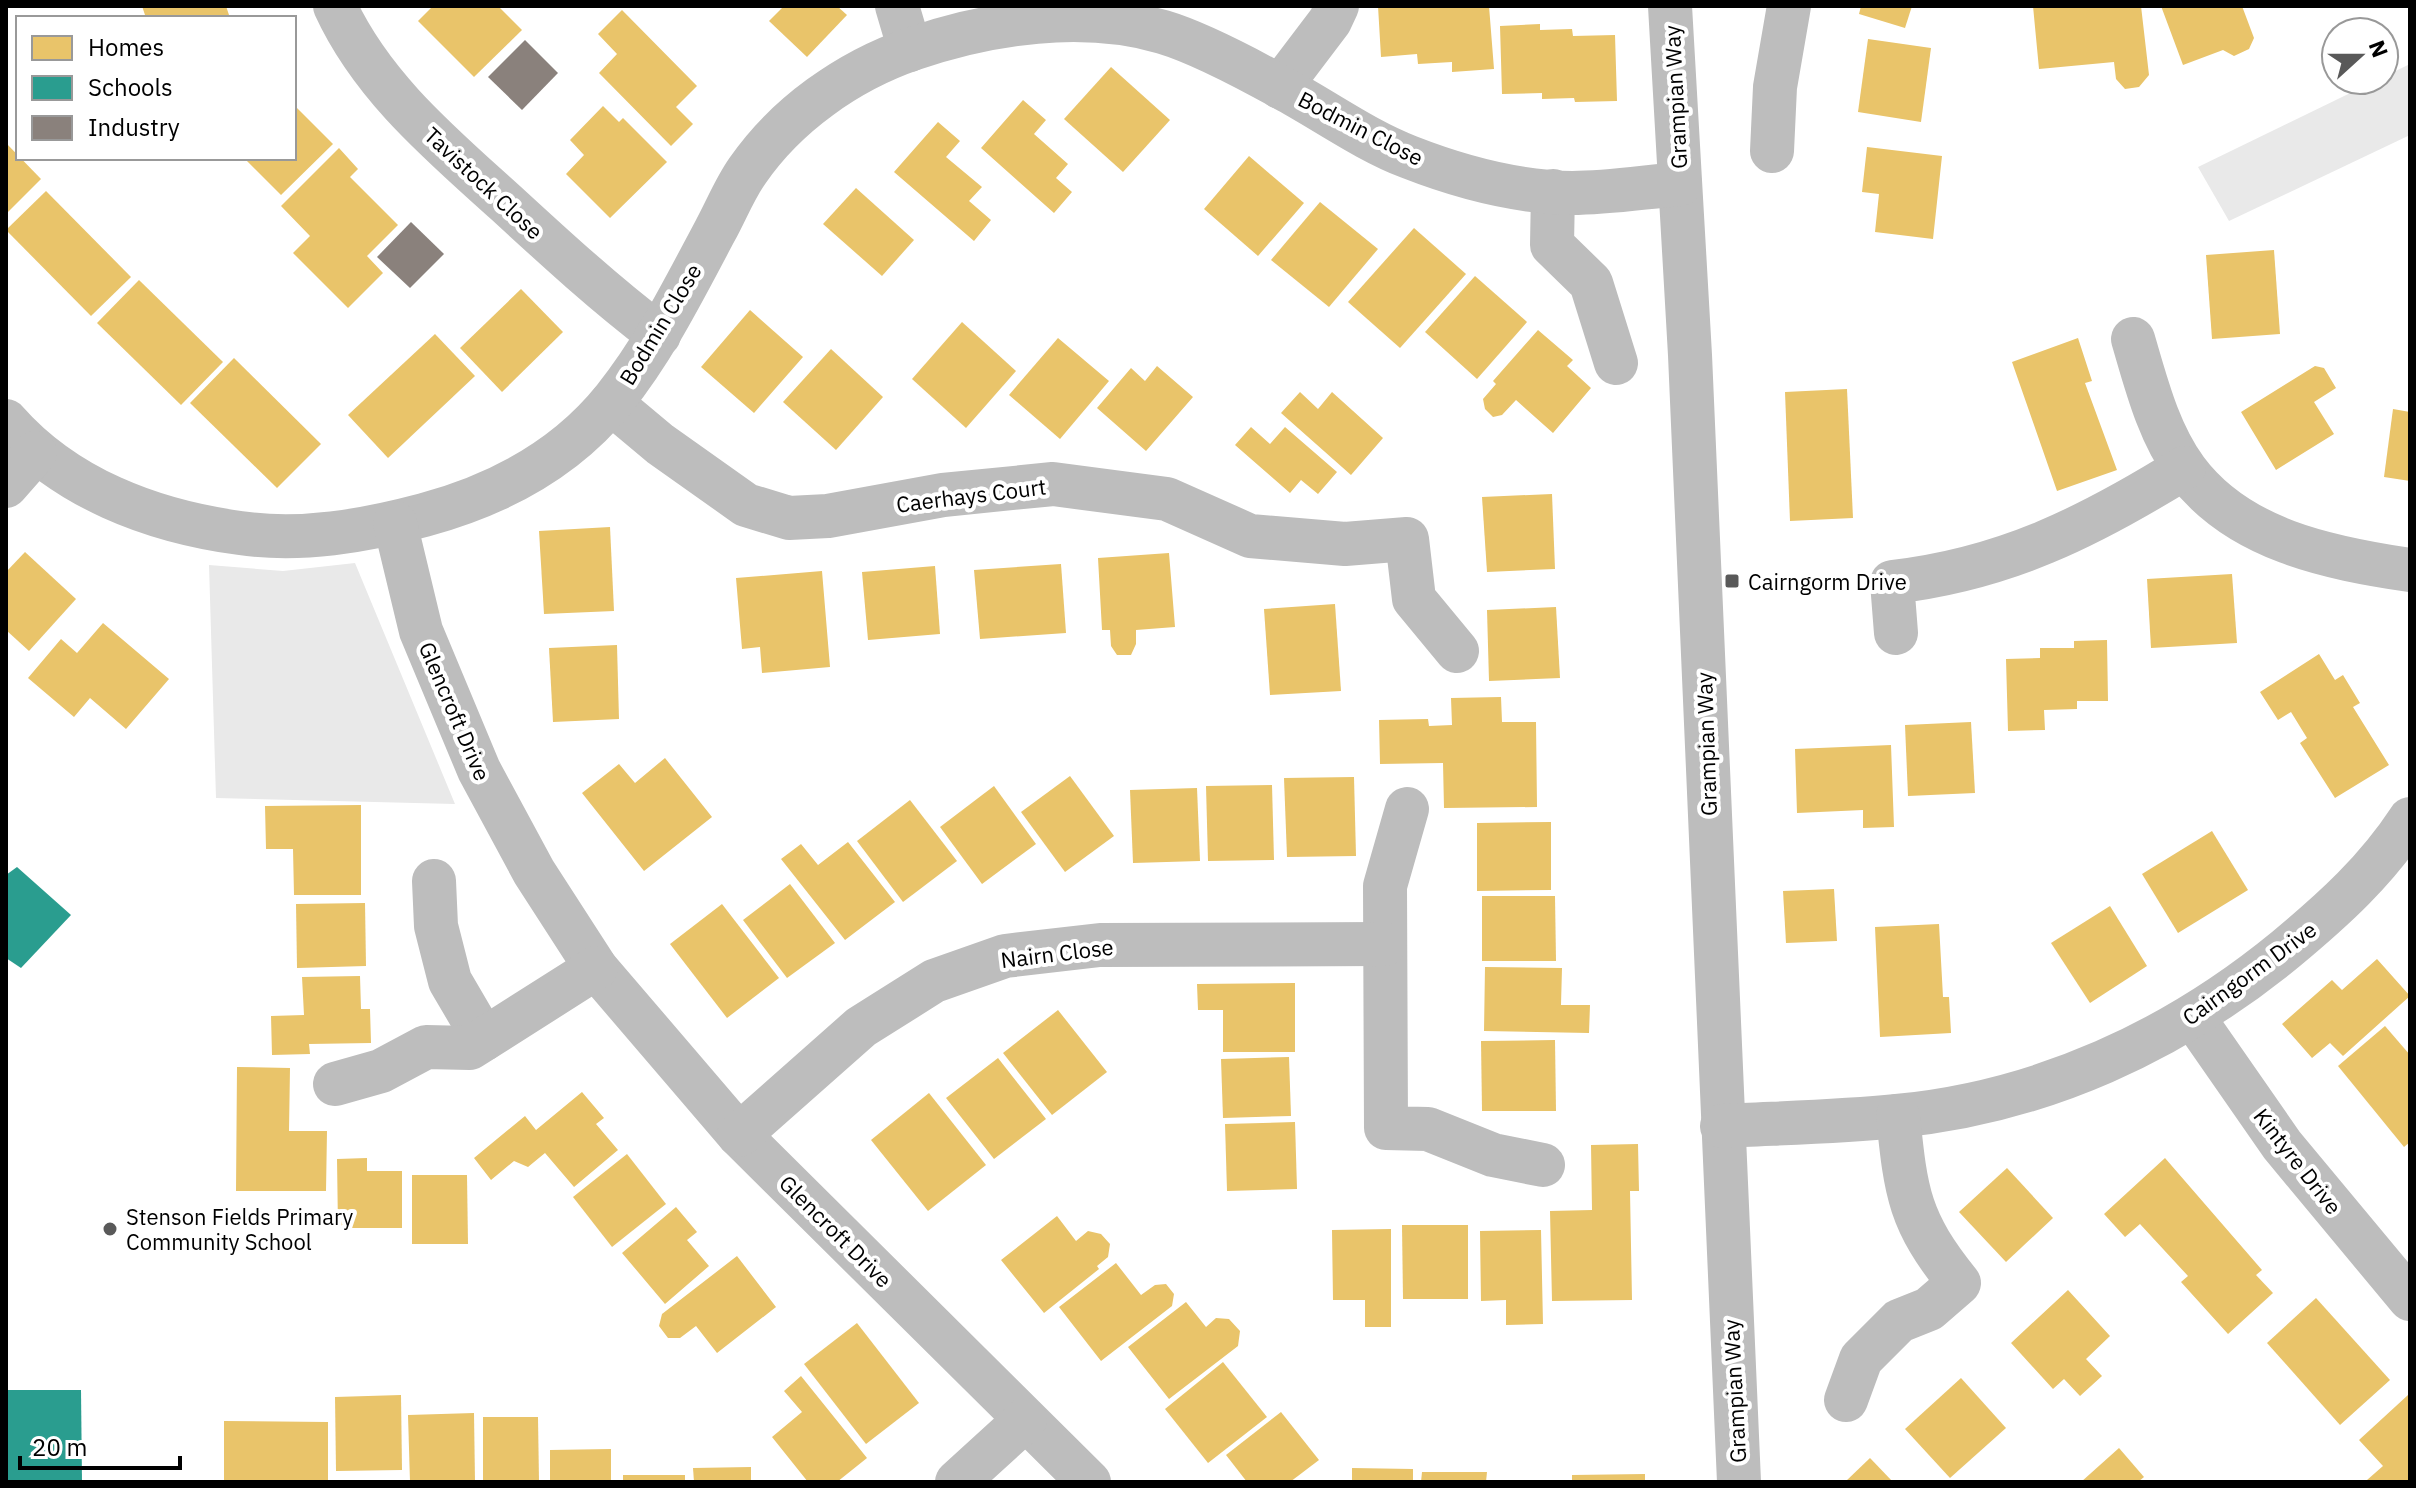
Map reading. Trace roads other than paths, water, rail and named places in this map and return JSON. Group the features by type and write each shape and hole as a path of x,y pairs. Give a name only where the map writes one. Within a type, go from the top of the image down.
{"street":[{"name":"Tavistock Close","path":"335,6 372,69 424,129 608,296 659,335"},
{"path":"897,6 910,50"},
{"name":"Bodmin Close","path":"1280,87 1330,21 1337,6"},
{"name":"Grampian Way","path":"1670,6 1739,1482"},
{"path":"1772,151 1775,87 1789,6"},
{"name":"Bodmin Close","path":"6,421 35,453 96,492 151,514 221,531 285,539 395,523 475,501 512,484 548,461 611,403 659,335 747,170 787,125 833,87 910,50 1001,26 1087,19 1165,33 1280,87 1406,156 1472,177 1553,191 1680,184"},
{"path":"1553,191 1552,245 1591,283 1616,363"},
{"path":"2133,339 2151,403 2184,468 2207,495 2247,523 2290,544 2346,560 2410,570"},
{"name":"Caerhays Court","path":"611,403 660,444 746,505 789,518 828,516 943,495 1053,484 1167,499 1250,536 1345,544 1407,539 1414,599 1457,651"},
{"path":"6,486 35,453"},
{"path":"1896,633 1892,582 1947,576 2007,559 2069,535 2184,468"},
{"name":"Glencroft Drive","path":"395,523 421,631 479,770 534,872 596,968 739,1135 1089,1482"},
{"path":"1407,809 1385,886 1386,1128 1428,1129 1493,1155 1543,1165"},
{"name":"Cairngorm Drive","path":"1722,1126 1898,1116 2005,1097 2062,1081 2193,1017 2265,966 2366,879 2410,819"},
{"path":"434,881 436,926 450,981 477,1043"},
{"name":"Nairn Close","path":"739,1135 861,1027 934,981 1005,956 1100,945 1385,944"},
{"path":"335,1084 381,1071 426,1047 477,1043 596,968"},
{"name":"Kintyre Drive","path":"2193,1017 2282,1145 2410,1299"},
{"path":"1846,1400 1861,1359 1899,1321 1929,1309 1959,1283 1935,1253 1914,1216 1904,1178 1898,1116"},
{"path":"957,1482 1025,1420"}],"place":[{"name":"Cairngorm Drive","path":"1732,581"},
{"name":"Stenson Fields Primary Community School","path":"110,1229"}]}
